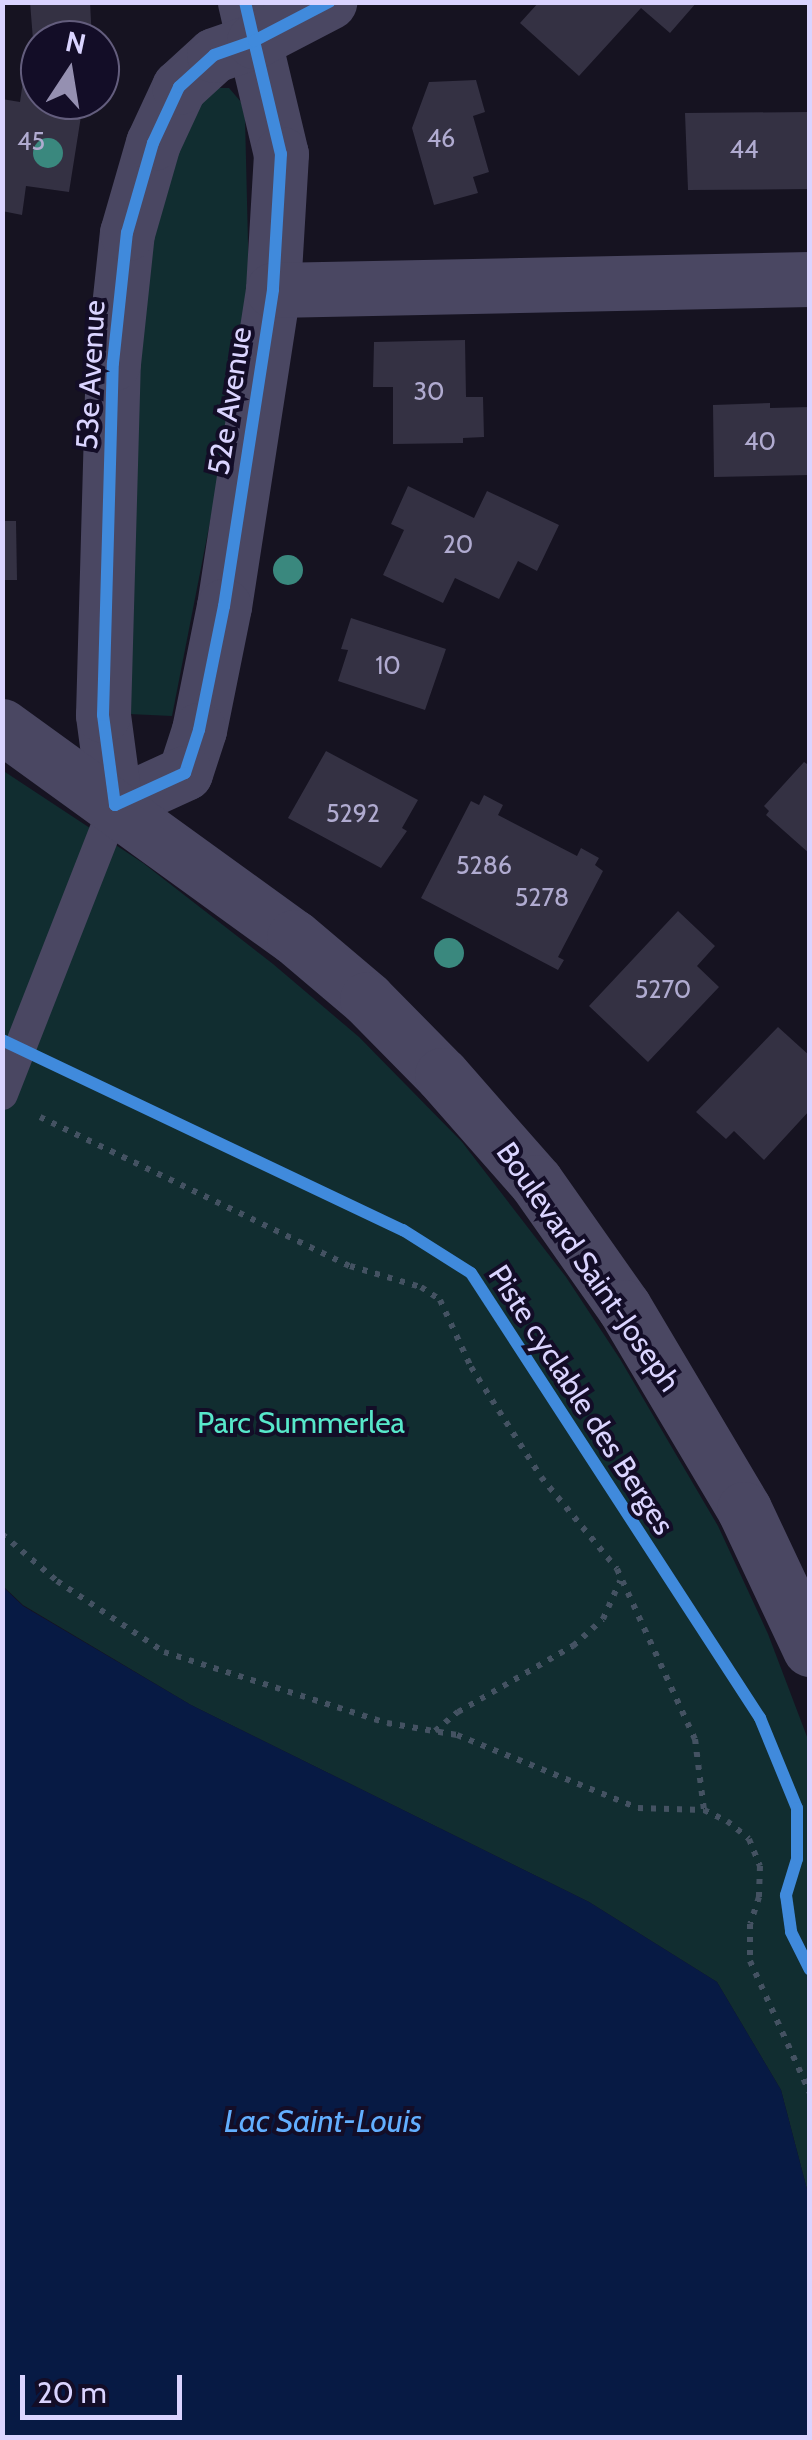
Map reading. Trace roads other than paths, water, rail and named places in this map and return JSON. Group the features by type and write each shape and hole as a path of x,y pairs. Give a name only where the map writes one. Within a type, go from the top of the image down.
{"street":[{"path":"249,22 329,2"},
{"name":"52e Avenue","path":"115,805 185,774 224,606 272,290 281,154 249,22"},
{"name":"53e Avenue","path":"115,805 103,716 114,363 127,233 153,143 180,86 249,22"},
{"name":"52e Avenue","path":"272,290 810,278"},
{"name":"Boulevard Saint-Joseph","path":"2,726 221,880 367,998 442,1074 536,1182 624,1307 697,1424 790,1599 810,1649"}],"lane":[{"path":"2,1094 115,805"}],"water":[{"name":"Lac Saint-Louis","path":"2,1586 23,1606 191,1705 589,1902 717,1982 781,2090 809,2197 809,2437 3,2437"}],"park label":[{"name":"Parc Summerlea","path":"301,1423"}]}
